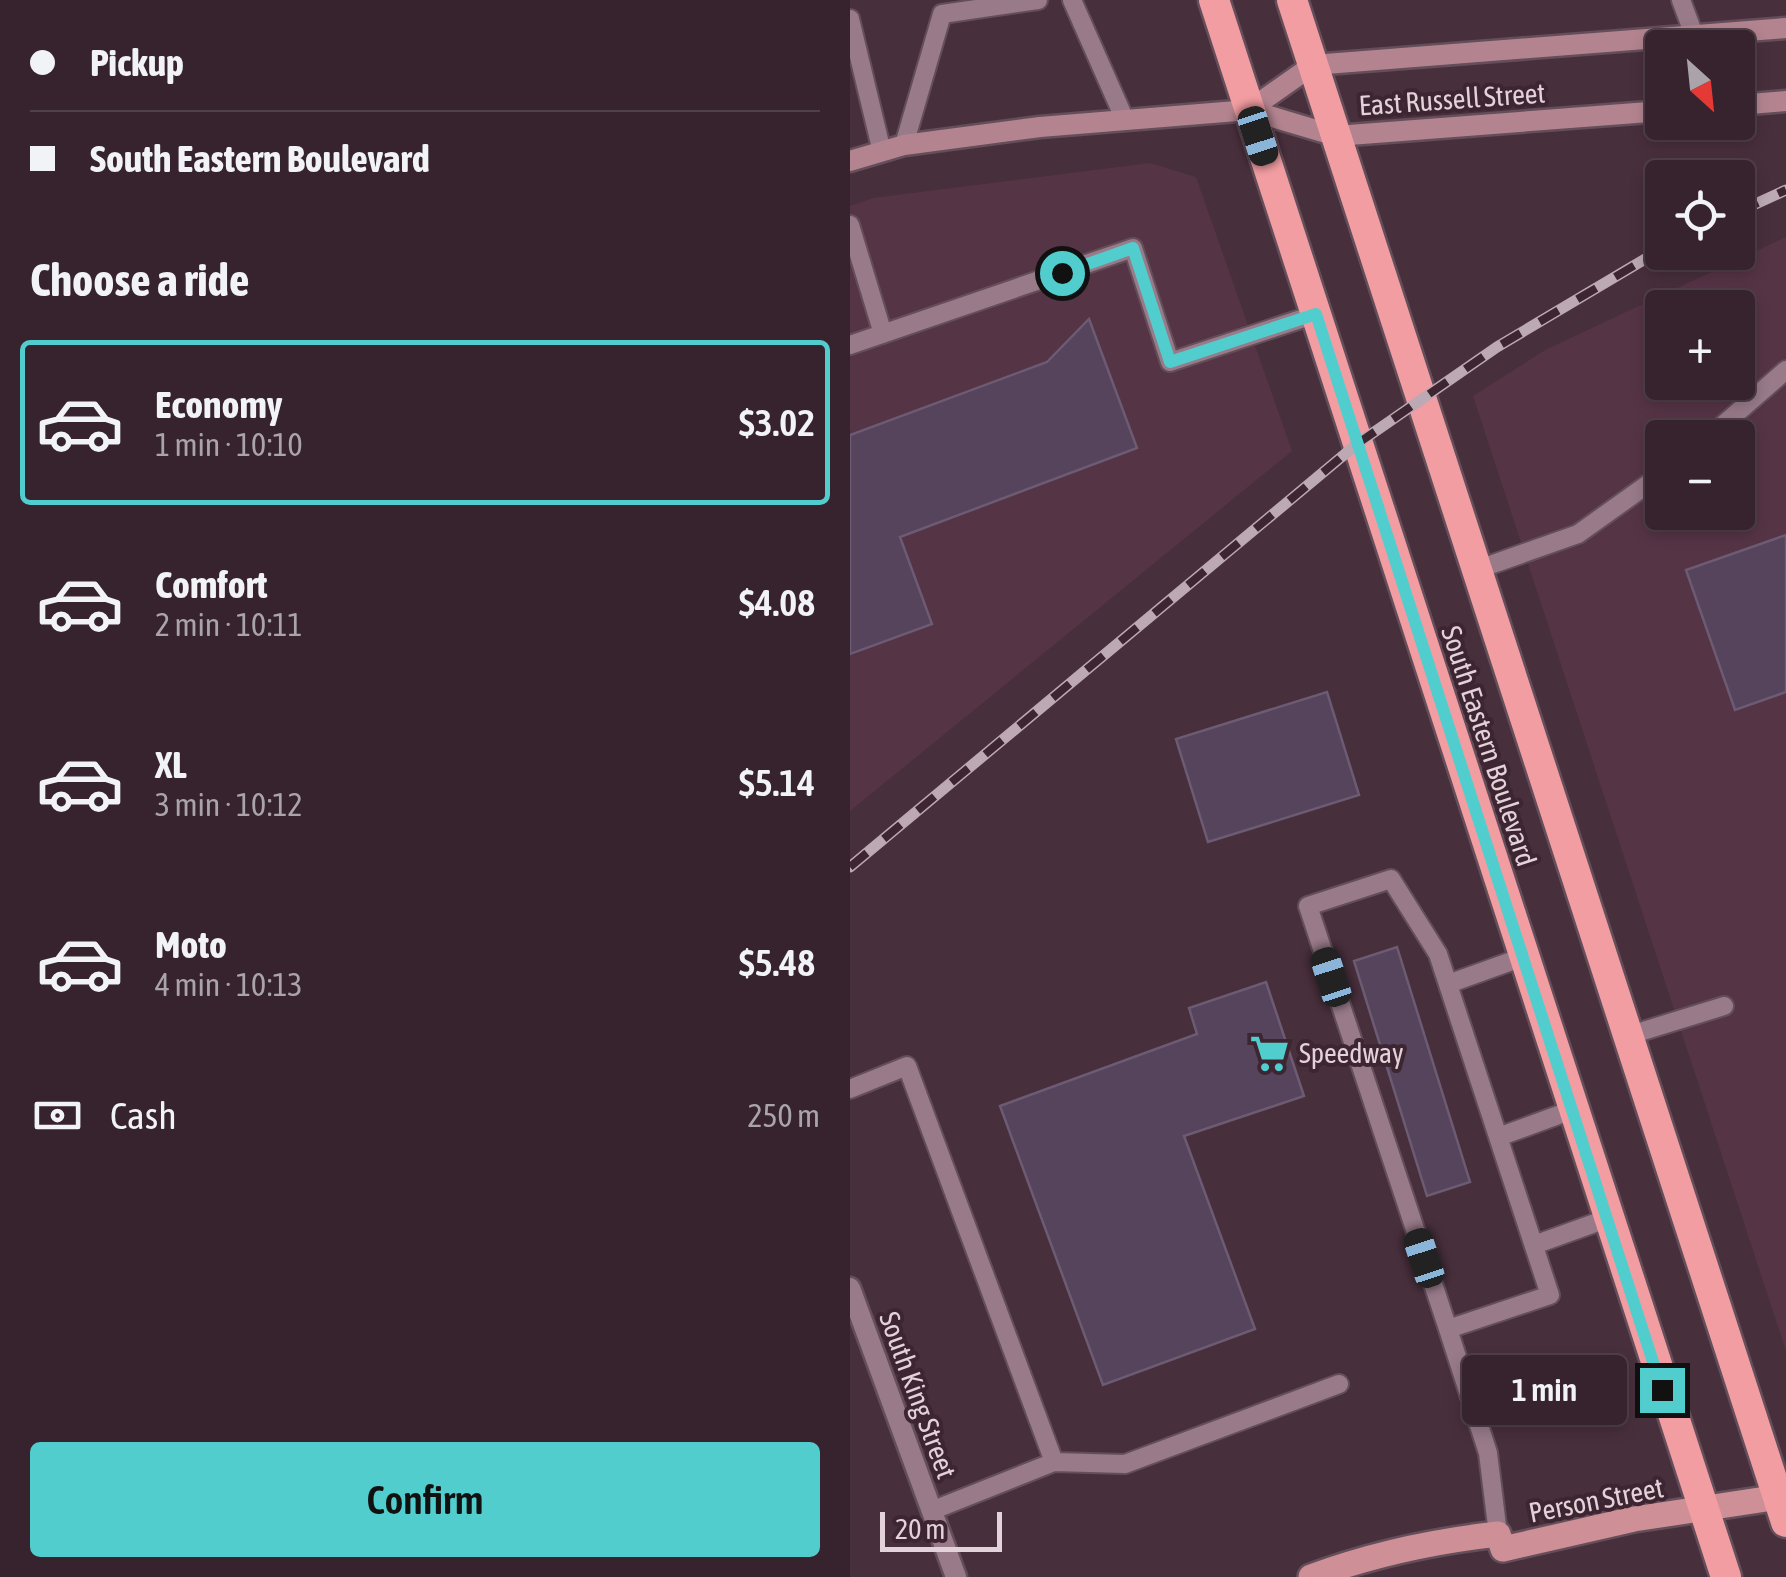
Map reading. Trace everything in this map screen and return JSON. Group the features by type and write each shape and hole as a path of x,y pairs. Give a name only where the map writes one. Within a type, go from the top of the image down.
{"highway":[{"name":"South Eastern Boulevard","path":"1214,0 1606,1219 1726,1577"},
{"name":"South Eastern Boulevard","path":"1292,0 1783,1505"}],"main road":[{"name":"East Russell Street","path":"1755,30 1786,28"},
{"name":"East Russell Street","path":"1313,66 1645,39"},
{"path":"1250,110 1313,66"},
{"path":"1755,104 1786,101"},
{"name":"East Russell Street","path":"850,161 904,145 1250,110 1336,136 1645,112"},
{"name":"Person Street","path":"1312,1577 1414,1548 1498,1534 1503,1548 1634,1519 1783,1505"}],"street":[{"name":"South King Street","path":"850,1288 956,1577"}],"lane":[{"path":"904,145 942,14 969,5 1038,0"},
{"path":"1072,0 1125,120"},
{"path":"1681,0 1692,30"},
{"path":"850,19 882,152"},
{"path":"850,225 883,334"},
{"path":"850,345 1133,248 1170,362 1316,314"},
{"path":"1729,420 1786,370"},
{"path":"1476,570 1578,534 1645,486"},
{"path":"1448,1329 1550,1295 1438,954 1391,879 1308,906 1488,1453 1498,1534"},
{"path":"1448,984 1523,957"},
{"path":"1627,1036 1724,1006"},
{"path":"850,1089 907,1066 1054,1462"},
{"path":"1500,1136 1572,1110"},
{"path":"1534,1245 1606,1219"},
{"path":"932,1511 1054,1462 1125,1464 1339,1384"}],"shaded area":[{"path":"1150,163 1196,177 1292,451 850,811 850,206 873,198"},
{"path":"1786,237 1786,1351 1473,396 1545,350 1645,303 1645,400 1755,400 1755,290 1673,290 1716,270 1755,270 1755,252"}],"building":[{"path":"1089,319 1137,448 900,537 932,624 850,654 850,435 1047,362"},
{"path":"1786,535 1786,692 1735,710 1686,570"},
{"path":"1327,692 1359,795 1208,842 1176,739"},
{"path":"1397,947 1470,1182 1427,1196 1354,961"},
{"path":"1266,982 1304,1096 1184,1136 1255,1329 1103,1385 1000,1106 1197,1034 1189,1008"}],"railway":[{"path":"1755,204 1786,190"},
{"path":"850,867 1357,444 1497,347 1645,259"}],"place":[{"name":"Speedway","path":"1269,1053"}],"route":[{"path":"1062,273 1133,248 1170,362 1316,314 1662,1390"}]}
